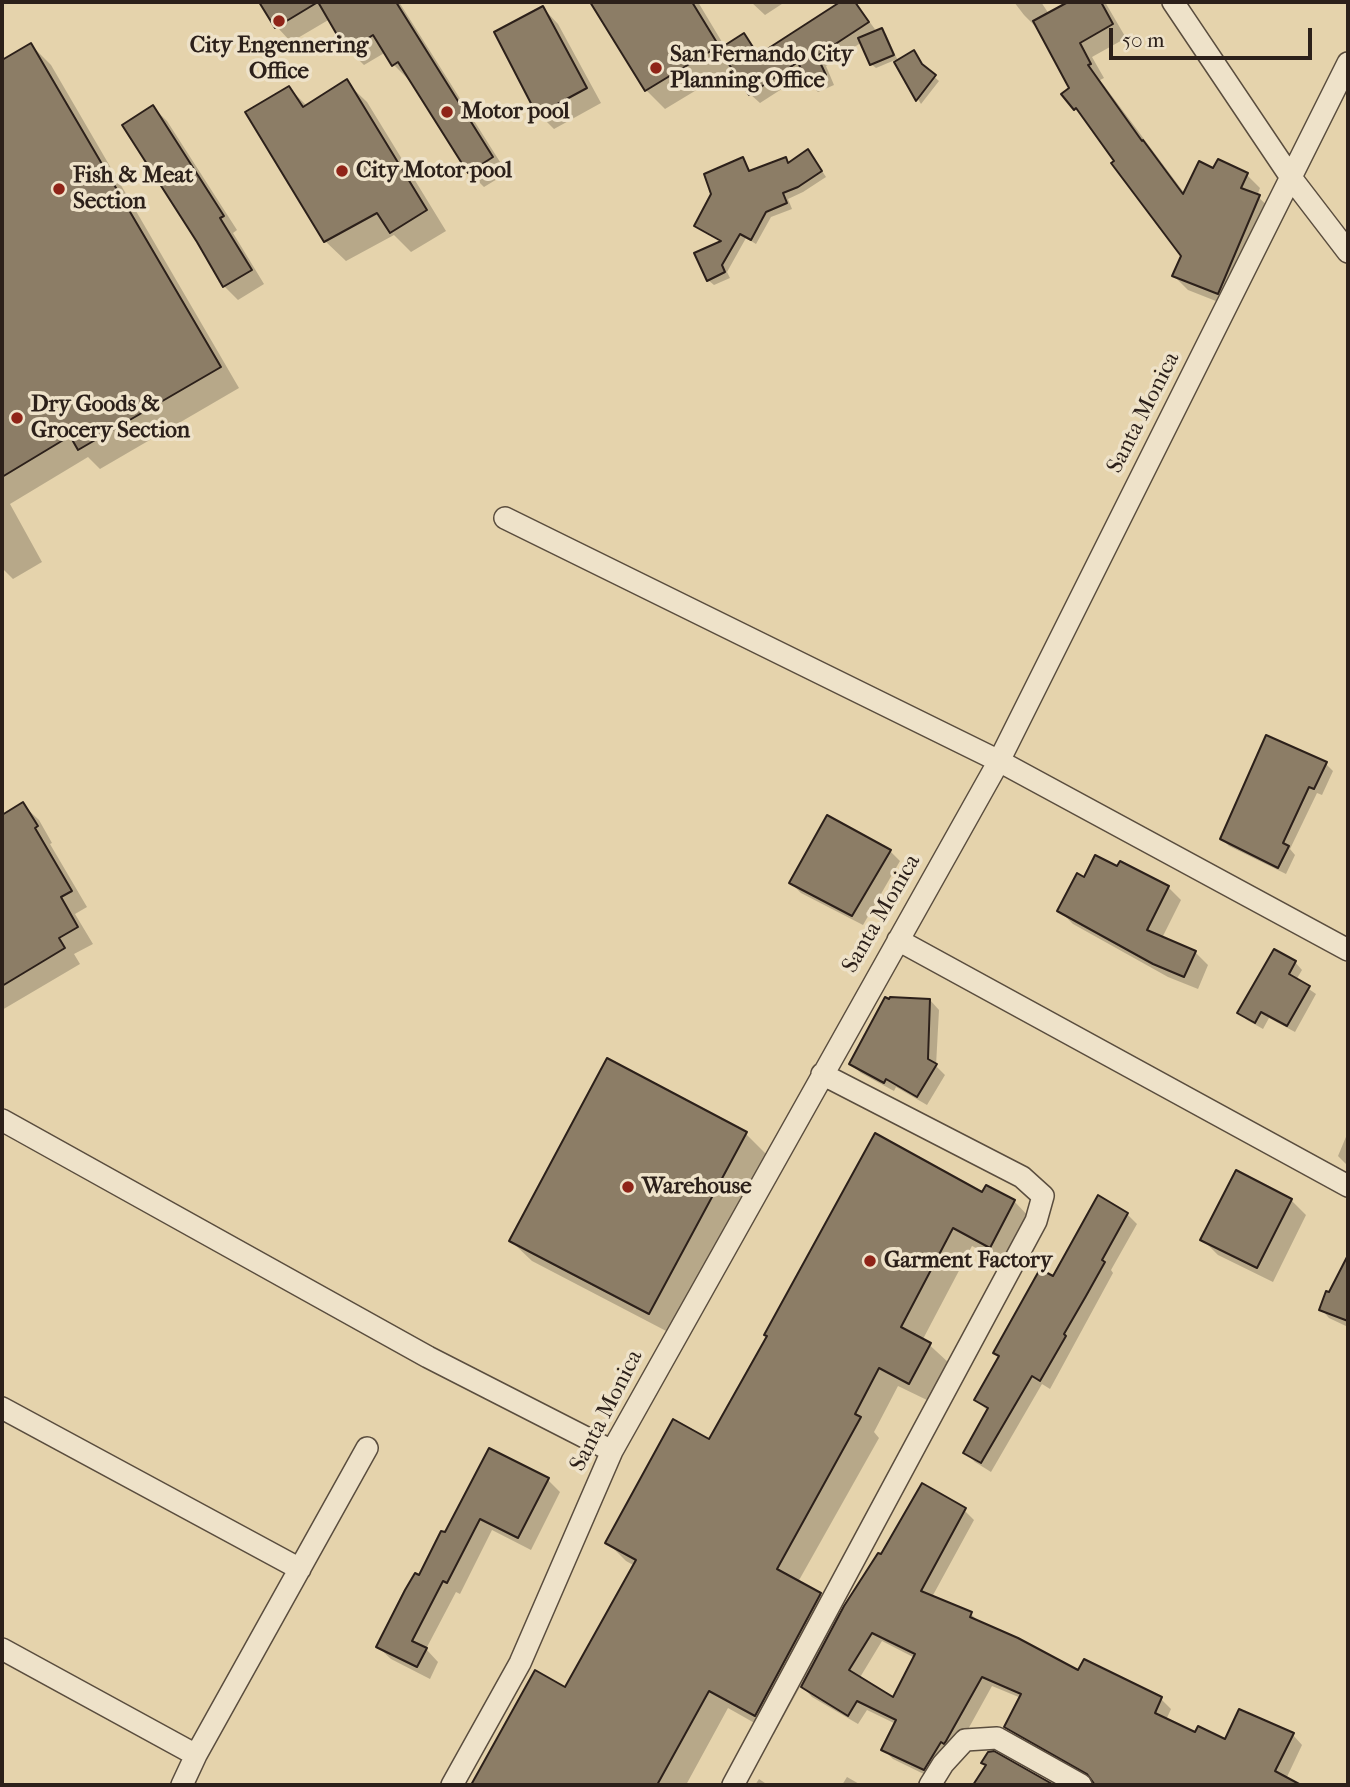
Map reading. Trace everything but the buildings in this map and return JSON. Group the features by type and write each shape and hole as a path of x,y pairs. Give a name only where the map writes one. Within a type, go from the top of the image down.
{"street":[{"path":"1174,2 1292,179 1348,252"},
{"name":"Santa Monica","path":"452,1785 520,1663 612,1451 999,761 1348,63"},
{"path":"505,518 999,761 1348,950"},
{"path":"898,940 1348,1186"},
{"path":"733,1785 1036,1221 1043,1196 1022,1177 822,1074"},
{"path":"2,1120 428,1357 612,1451"},
{"path":"2,1408 300,1569"},
{"path":"181,1785 367,1448"},
{"path":"2,1649 196,1755"},
{"path":"930,1785 943,1764 965,1740 997,1738 1081,1785"}],"place":[{"name":"City Engennering Office","path":"279,21"},
{"name":"San Fernando City Planning Office","path":"656,68"},
{"name":"Motor pool","path":"447,112"},
{"name":"City Motor pool","path":"342,171"},
{"name":"Fish & Meat Section","path":"59,189"},
{"name":"Dry Goods & Grocery Section","path":"17,418"},
{"name":"Warehouse","path":"628,1187"},
{"name":"Garment Factory","path":"870,1261"}]}
